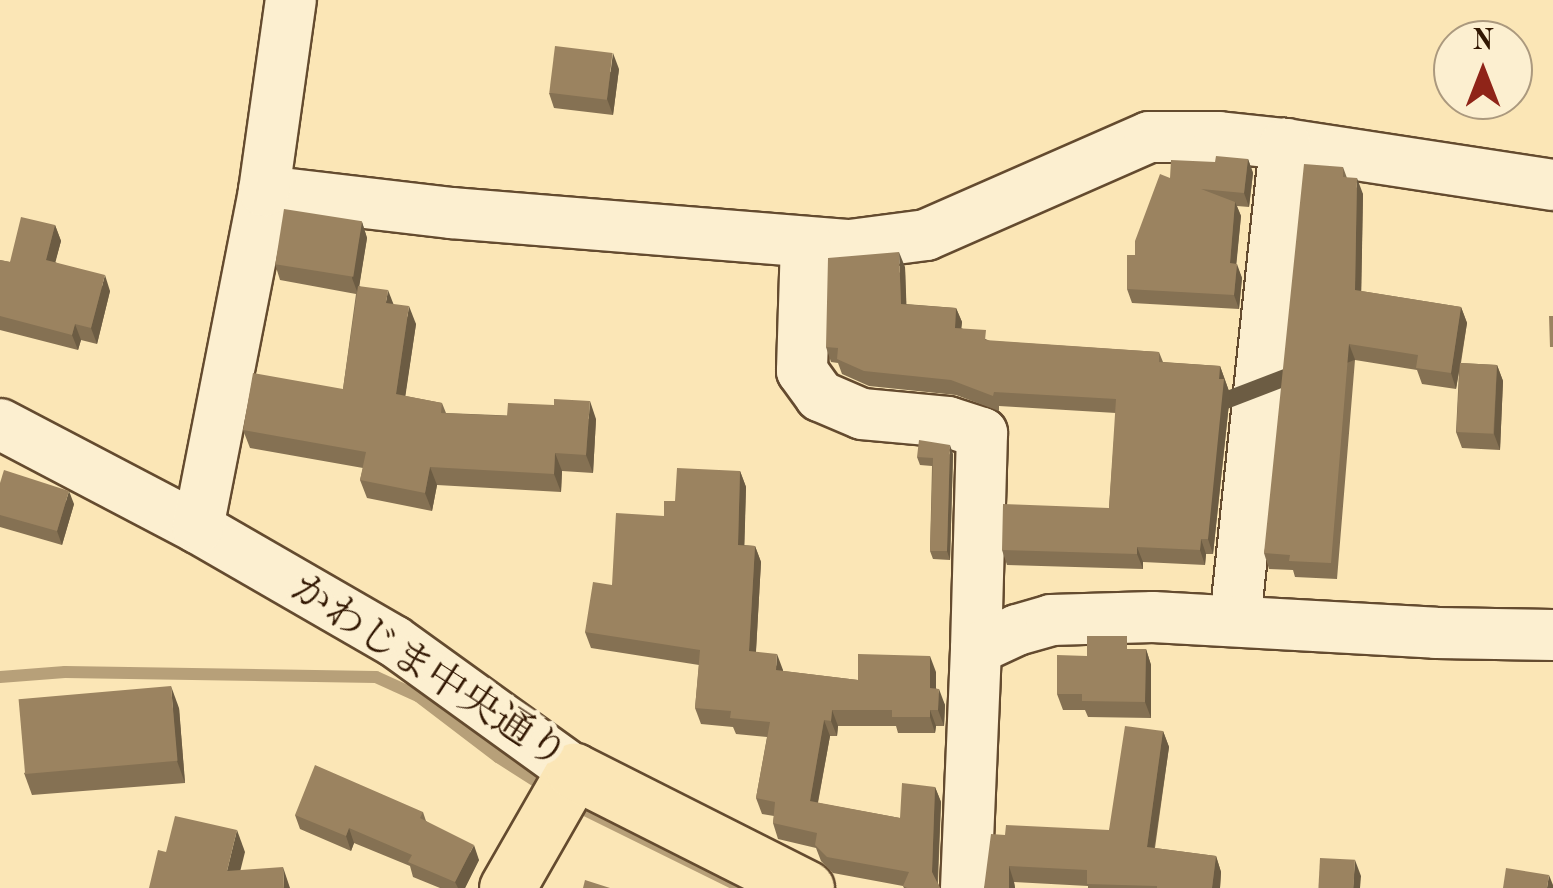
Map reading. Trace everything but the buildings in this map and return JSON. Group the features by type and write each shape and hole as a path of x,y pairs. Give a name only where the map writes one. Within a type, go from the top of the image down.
{"main road":[{"path":"507,888 574,770"},
{"name":"かわじま中央通り","path":"574,770 806,888"}],"street":[{"path":"198,528 264,191 290,0"},
{"path":"264,191 451,213 850,245 926,235 1148,137 1219,137 1285,144 1553,186"},
{"path":"1235,621 1285,144"},
{"path":"806,242 802,370 820,396 862,414 948,422 982,433 966,888"},
{"name":"かわじま中央通り","path":"0,424 198,528 394,641 574,770"},
{"path":"976,649 1051,620 1235,621 1436,634 1553,634"}],"waterway":[{"path":"0,677 65,672 376,677 418,696 498,757 548,789"},
{"path":"569,802 743,888"}]}
